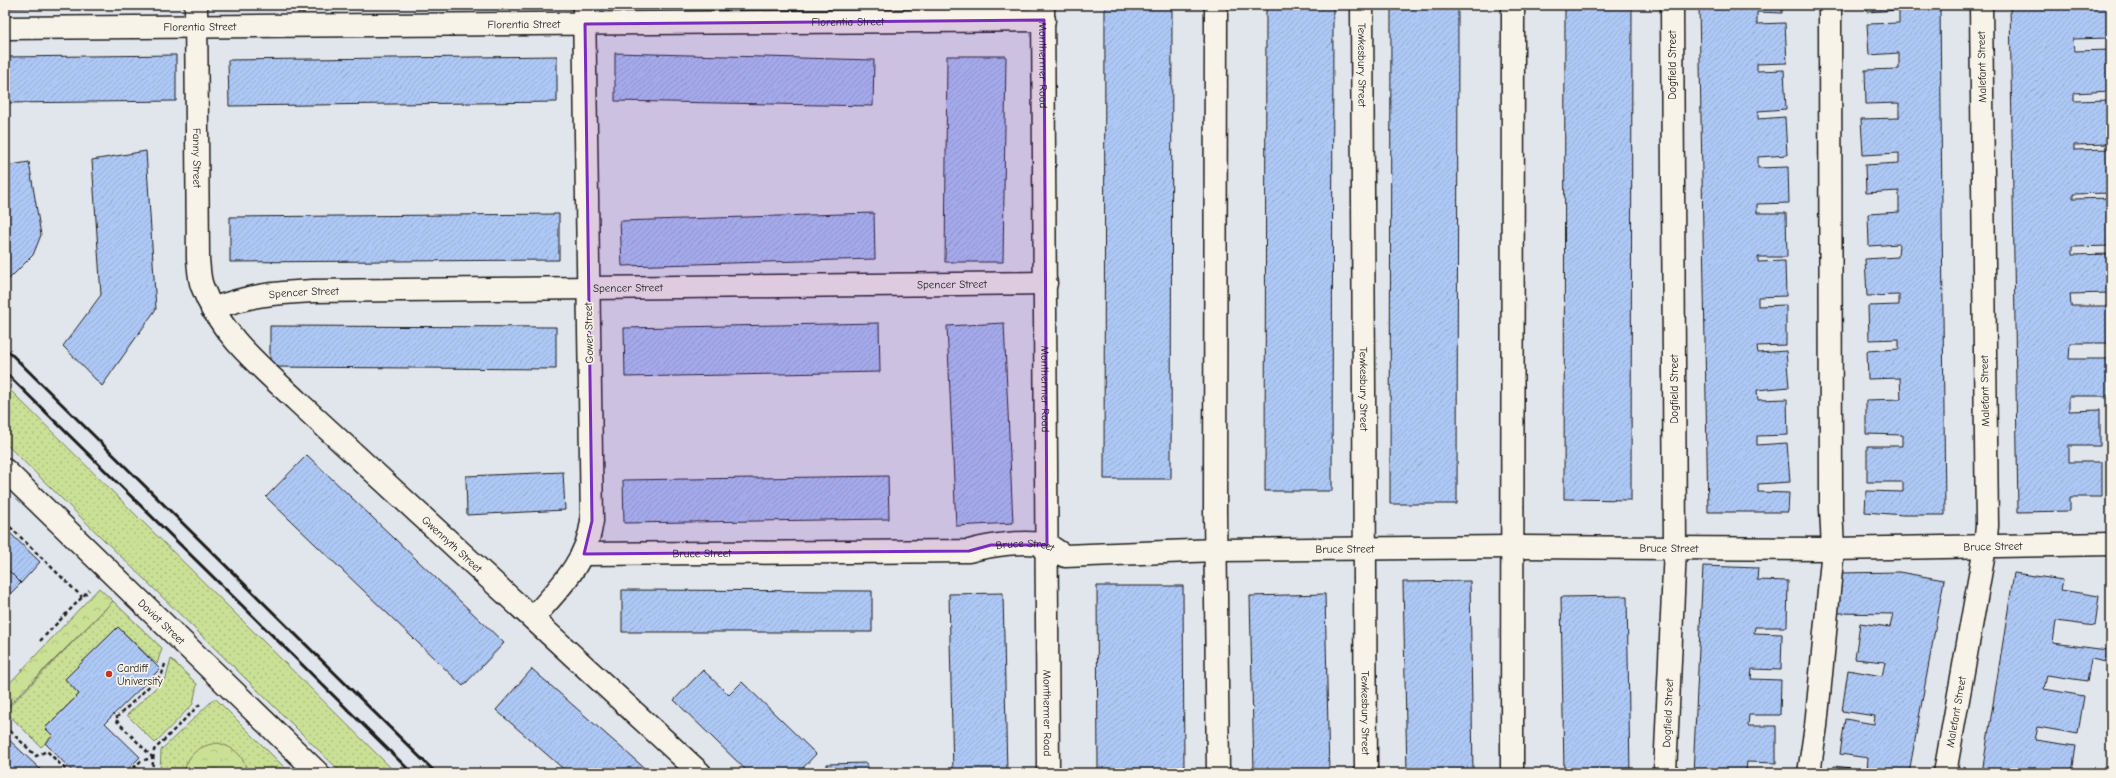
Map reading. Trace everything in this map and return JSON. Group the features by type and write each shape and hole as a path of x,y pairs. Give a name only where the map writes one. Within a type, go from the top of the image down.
{"street":[{"path":"1216,5 1216,550 1218,773"},
{"name":"Tewkesbury Street","path":"1362,5 1366,773"},
{"path":"1512,773 1513,5"},
{"name":"Dogfield Street","path":"1665,773 1675,548 1672,5"},
{"path":"1809,773 1833,549 1831,500 1830,5"},
{"name":"Malefant Street","path":"1945,773 1985,546 1987,526 1981,5"},
{"name":"Florentia Street","path":"5,28 197,15 1043,13"},
{"name":"Monthermer Road","path":"1043,13 1046,283 1048,773"},
{"name":"Gower Street","path":"533,618 569,576 584,554 590,537 592,521 585,14"},
{"name":"Fanny Street","path":"197,15 198,259 201,285 212,309"},
{"name":"Spencer Street","path":"212,309 238,299 275,293 1046,283"},
{"name":"Gwennyth Street","path":"212,309 244,350 374,473 700,773"},
{"name":"Daviot Street","path":"5,470 318,773"},
{"name":"Bruce Street","path":"584,554 970,551 990,545 1047,545 1065,556 1216,550 1364,550 1512,547 1833,549 2111,544"}],"path":[{"path":"5,522 82,597"},
{"path":"40,641 108,569"},
{"path":"153,758 115,719 162,674 173,632"},
{"path":"5,674 7,675 5,677"},
{"path":"152,773 154,750 223,681"},
{"path":"5,726 36,756 47,752 69,773"},
{"path":"128,773 141,761 153,758"}],"highlighted area":[{"path":"1044,20 1047,545 991,545 969,551 584,554 592,521 585,24"}],"green space":[{"path":"5,385 396,773 342,773 5,443"},
{"path":"99,588 113,601 5,709 5,688"},
{"path":"113,601 162,648 157,664 118,627 65,679 79,694 45,728 53,736 41,747 5,711"},
{"path":"171,659 197,684 193,704 155,743 127,715 166,678"},
{"path":"215,698 290,773 160,773 161,750"},
{"path":"218,743 229,747 238,753 244,762 246,773 184,773 188,761 195,752 200,748"}],"building":[{"path":"5,5 177,5 5,8"},
{"path":"1105,5 1172,5 1171,479 1104,479"},
{"path":"1266,5 1333,5 1332,491 1265,491"},
{"path":"1391,5 1458,5 1457,504 1390,504"},
{"path":"1565,5 1632,5 1631,500 1564,499"},
{"path":"1699,5 1782,5 1782,13 1757,12 1757,24 1785,23 1787,63 1757,64 1757,71 1784,70 1786,109 1758,111 1758,119 1785,117 1787,155 1758,157 1758,168 1788,167 1789,203 1757,204 1757,213 1786,213 1787,257 1758,257 1758,262 1785,261 1786,296 1758,297 1758,306 1786,305 1786,345 1757,346 1758,353 1786,351 1789,387 1757,390 1758,400 1787,399 1788,435 1757,436 1757,445 1787,443 1790,482 1758,484 1758,492 1789,493 1788,512 1708,512"},
{"path":"1866,5 1940,5 1945,515 1903,515 1865,512 1866,491 1903,492 1903,482 1867,482 1867,446 1902,446 1902,435 1866,434 1866,400 1901,399 1900,378 1868,379 1867,351 1899,349 1899,339 1869,340 1868,306 1899,305 1899,295 1867,296 1865,259 1898,257 1899,244 1869,246 1868,214 1899,212 1899,191 1866,193 1865,165 1899,163 1899,153 1863,155 1861,119 1899,118 1899,103 1866,104 1865,70 1899,69 1899,53 1869,55 1867,24 1899,23 1899,10 1867,12"},
{"path":"2010,5 2108,5 2109,38 2073,39 2074,51 2111,50 2111,91 2074,93 2074,101 2111,100 2111,144 2074,145 2074,150 2111,149 2111,193 2073,194 2073,199 2111,198 2111,246 2072,247 2072,255 2111,254 2111,293 2070,294 2071,306 2111,306 2111,343 2070,343 2069,359 2110,359 2110,396 2069,396 2069,411 2100,410 2100,446 2069,446 2069,462 2102,462 2102,497 2070,497 2070,511 2018,512"},
{"path":"615,53 874,60 873,106 615,101"},
{"path":"176,55 176,101 5,103 5,57"},
{"path":"557,56 557,102 229,106 228,60"},
{"path":"947,56 1006,56 1003,262 945,262"},
{"path":"146,151 156,309 102,386 63,346 101,295 92,160"},
{"path":"29,162 41,235 33,255 5,283 5,166"},
{"path":"874,213 875,259 622,266 620,221"},
{"path":"559,214 559,260 230,262 230,217"},
{"path":"879,323 880,372 625,377 624,328"},
{"path":"1004,323 1013,523 956,526 947,326"},
{"path":"270,326 556,327 556,369 270,367"},
{"path":"307,455 504,643 463,686 266,497"},
{"path":"563,472 565,510 467,515 466,476"},
{"path":"888,476 889,519 624,523 623,480"},
{"path":"10,533 40,562 21,583 5,567 5,539"},
{"path":"1703,566 1758,568 1757,580 1788,581 1787,627 1755,627 1754,633 1782,634 1781,670 1752,669 1751,679 1781,680 1780,715 1749,715 1748,726 1776,726 1776,763 1747,762 1746,770 1773,771 1773,773 1693,773"},
{"path":"5,567 21,583 5,599"},
{"path":"1899,572 1944,580 1909,773 1833,773 1834,766 1867,770 1868,758 1840,754 1845,719 1874,724 1875,716 1842,711 1848,670 1882,676 1885,662 1855,659 1860,623 1890,627 1893,614 1838,613 1839,573"},
{"path":"2014,573 2063,580 2061,590 2099,596 2095,626 2056,621 2053,643 2107,650 2106,662 2091,659 2087,681 2047,675 2044,689 2084,696 2078,734 2038,727 2035,740 2076,746 2072,773 1982,773"},
{"path":"1470,581 1473,773 1407,773 1403,582"},
{"path":"1097,586 1183,586 1184,773 1098,773"},
{"path":"622,590 872,591 872,632 622,632"},
{"path":"1003,593 1007,773 953,773 949,594"},
{"path":"1325,594 1329,773 1254,773 1250,596"},
{"path":"1627,596 1630,773 1564,773 1561,597"},
{"path":"118,627 160,669 105,723 140,757 124,773 74,773 45,743 53,736 45,728 79,694 65,679"},
{"path":"532,669 650,773 568,773 496,710"},
{"path":"703,670 729,695 742,682 816,754 798,773 749,773 674,700"},
{"path":"5,736 40,769 36,773 5,773"},
{"path":"867,763 867,773 827,773 827,764"},
{"path":"136,767 143,773 130,773"}],"railway":[{"path":"5,348 436,773"},
{"path":"5,372 412,773"}],"place":[{"name":"Cardiff University","path":"109,674"}]}
